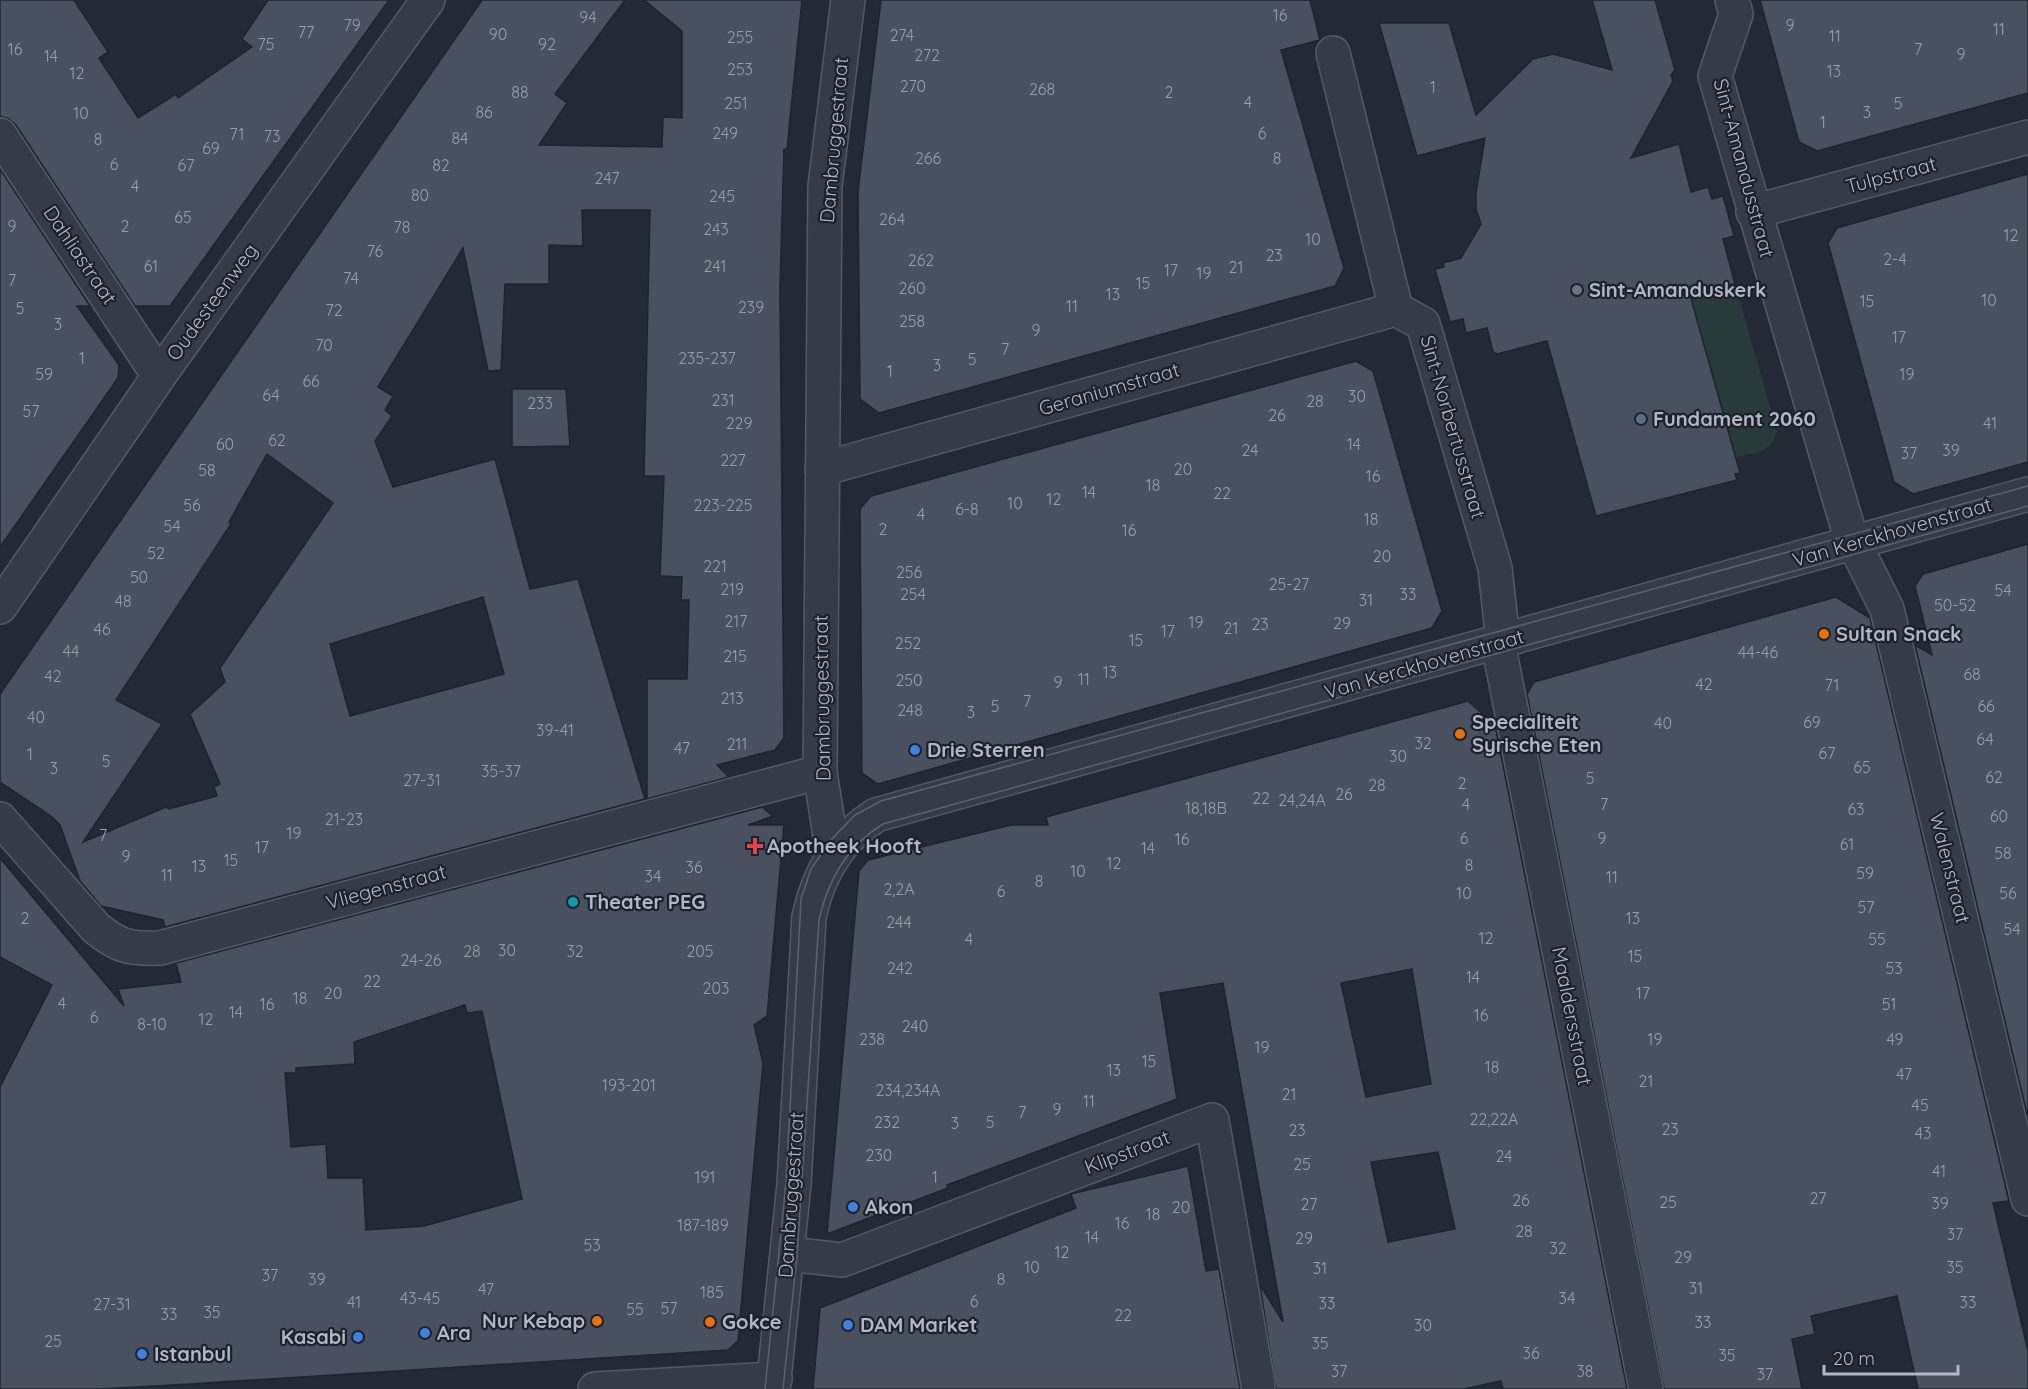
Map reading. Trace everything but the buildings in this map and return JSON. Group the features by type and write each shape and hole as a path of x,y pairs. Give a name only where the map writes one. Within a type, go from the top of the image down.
{"street":[{"name":"Oudesteenweg","path":"0,607 159,376 428,0"},
{"name":"Dambruggestraat","path":"774,1384 788,1254 809,917 820,877 833,855 820,772 825,186 848,0"},
{"name":"Sint-Amandusstraat","path":"1732,0 1736,14 1715,76 1854,543"},
{"path":"1333,53 1396,309"},
{"name":"Dahliastraat","path":"0,135 159,376"},
{"name":"Tulpstraat","path":"1754,212 2028,137"},
{"name":"Geraniumstraat","path":"822,469 1396,309"},
{"name":"Sint-Norbertusstraat","path":"1396,309 1423,324 1494,568 1501,642"},
{"name":"Van Kerckhovenstraat","path":"833,855 851,835 876,815 2028,494"},
{"name":"Walenstraat","path":"1854,543 1887,609 2028,1199"},
{"name":"Maaldersstraat","path":"1501,642 1505,676 1646,1389"},
{"name":"Vliegenstraat","path":"0,819 96,928 112,942 134,949 160,948 820,772"},
{"name":"Klipstraat","path":"788,1254 842,1260 1212,1120 1258,1384"},
{"path":"595,1389 774,1384"}],"shaded area":[{"path":"1735,284 1777,431 1775,438 1767,448 1736,457 1690,295"}],"tram line":[{"path":"765,1389 786,1183 801,899 811,869 831,840 855,815 881,801 2028,486"},
{"path":"783,1389 797,1256 819,920 828,891 841,865 849,853 870,833 883,824 2028,506"}],"place":[{"name":"Sint-Amanduskerk","path":"1577,290"},
{"name":"Fundament 2060","path":"1641,419"},
{"name":"Sultan Snack","path":"1824,634"},
{"name":"Specialiteit Syrische Eten","path":"1460,734"},
{"name":"Drie Sterren","path":"915,750"},
{"name":"Apotheek Hooft","path":"755,846"},
{"name":"Theater PEG","path":"573,902"},
{"name":"Akon","path":"853,1207"},
{"name":"Nur Kebap","path":"597,1321"},
{"name":"Gokce","path":"710,1322"},
{"name":"DAM Market","path":"848,1325"},
{"name":"Ara","path":"425,1333"},
{"name":"Kasabi","path":"358,1337"},
{"name":"Istanbul","path":"142,1354"}]}
